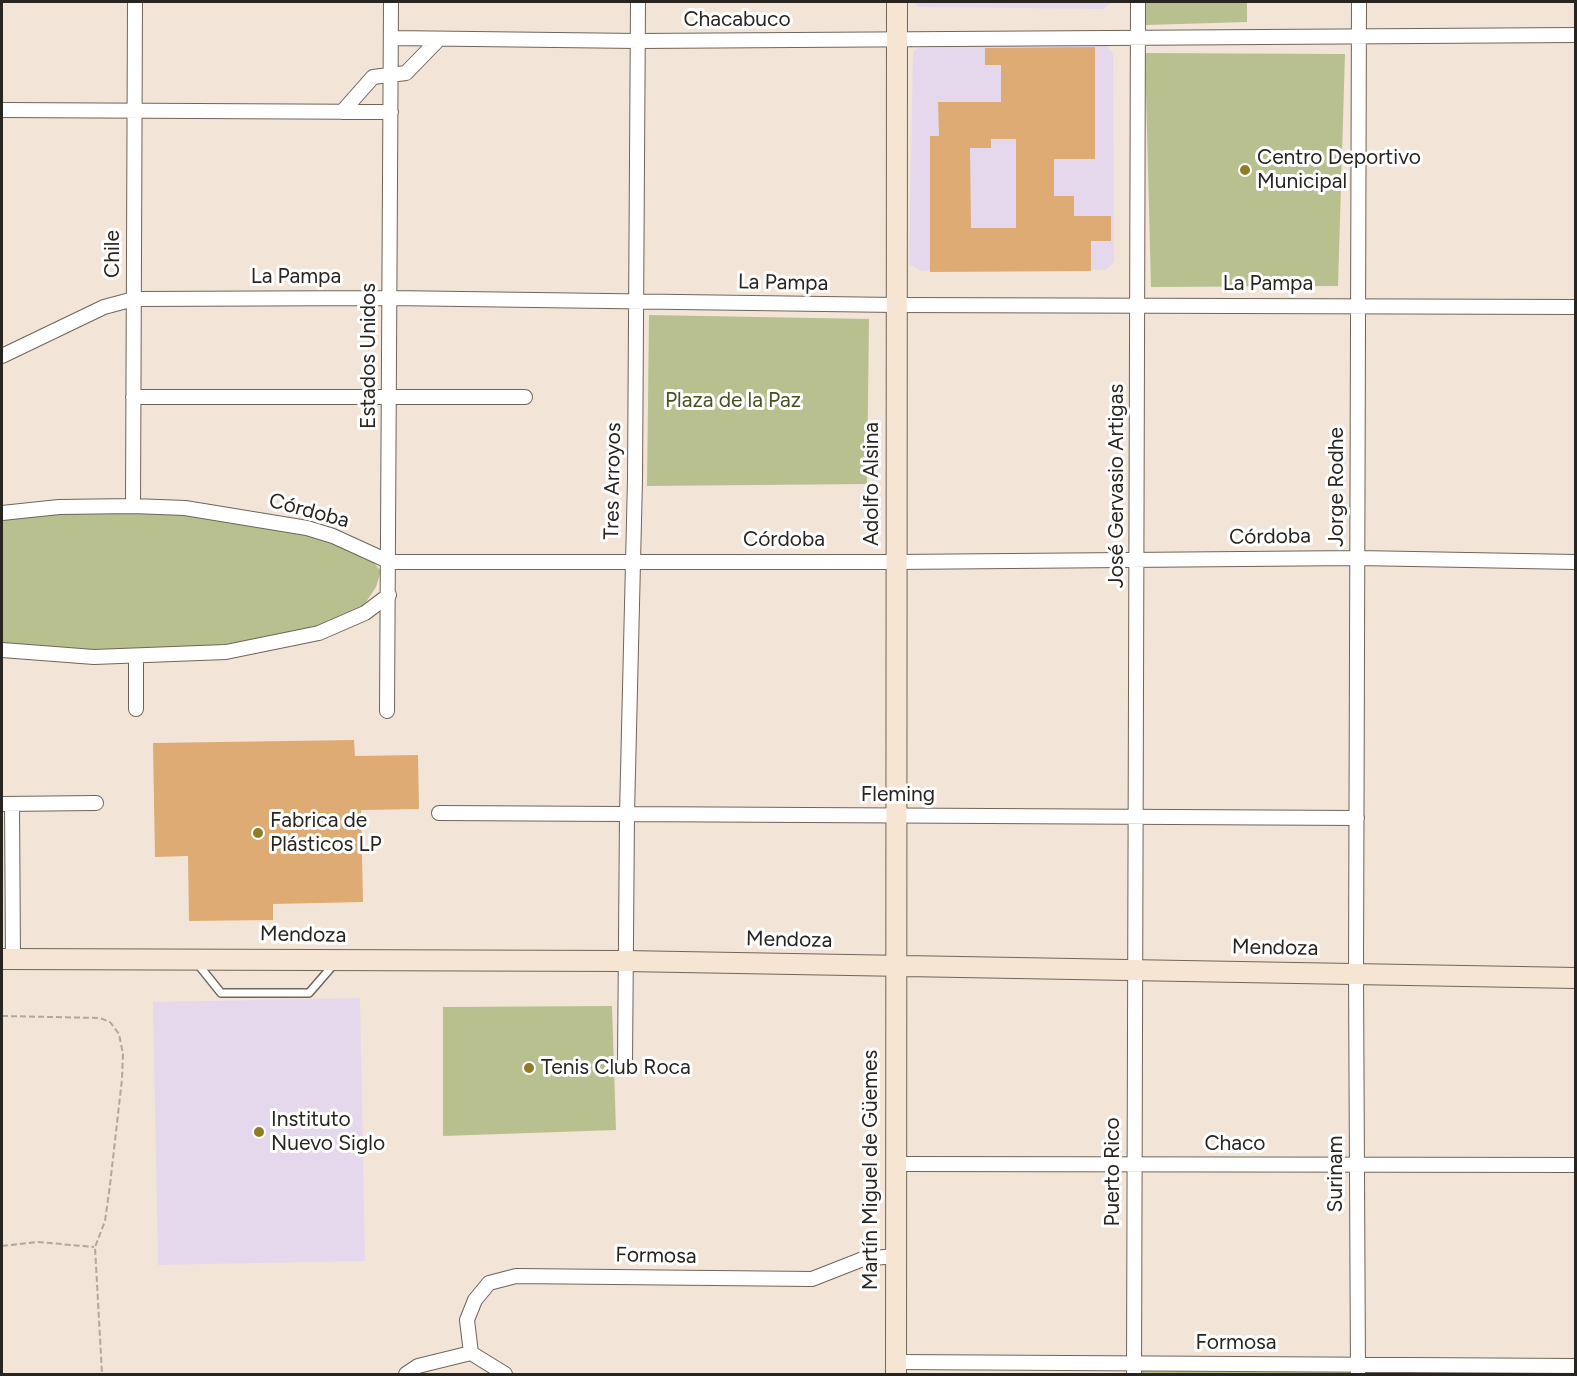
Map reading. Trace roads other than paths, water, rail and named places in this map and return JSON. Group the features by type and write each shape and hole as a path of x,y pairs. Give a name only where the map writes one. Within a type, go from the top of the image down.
{"main road":[{"name":"Adolfo Alsina","path":"895,966 897,2"},
{"name":"Mendoza","path":"7,959 625,961 1575,978"},
{"name":"Martín Miguel de Güemes","path":"895,966 896,1368"}],"street":[{"name":"Chile","path":"133,506 135,2"},
{"name":"Estados Unidos","path":"387,711 390,562 392,2"},
{"name":"Tres Arroyos","path":"625,1063 627,814 633,560 638,2"},
{"name":"José Gervasio Artigas","path":"1135,970 1138,2"},
{"name":"Jorge Rodhe","path":"1356,973 1359,2"},
{"name":"Chacabuco","path":"391,38 638,41 1575,35"},
{"path":"342,112 374,76 406,73 439,39"},
{"path":"2,110 391,112"},
{"name":"La Pampa","path":"2,356 104,307 134,299 390,298 896,305 1575,307"},
{"path":"133,397 525,397"},
{"name":"Córdoba","path":"2,513 59,507 184,508 307,528 333,536 390,562 633,560 896,562 1358,558 1575,562"},
{"path":"2,650 41,655 136,656 226,652 293,639 345,624 389,595"},
{"path":"136,656 136,709"},
{"path":"7,959 7,804 96,803"},
{"name":"Fleming","path":"439,813 1357,818"},
{"name":"Puerto Rico","path":"1134,1369 1135,970"},
{"name":"Surinam","path":"1356,973 1358,1370"},
{"name":"Chaco","path":"895,1164 1575,1165"},
{"name":"Formosa","path":"471,1353 467,1320 475,1300 489,1283 516,1276 812,1279 863,1259 895,1256"},
{"path":"406,1374 418,1366 471,1353 505,1374"},
{"name":"Formosa","path":"896,1368 1358,1370 1575,1366"}],"lane":[{"path":"194,958 222,993 309,993 339,959"}],"place":[{"name":"Centro Deportivo Municipal","path":"1245,170"},
{"name":"Fabrica de Plásticos LP","path":"258,833"},
{"name":"Tenis Club Roca","path":"529,1068"},
{"name":"Instituto Nuevo Siglo","path":"259,1132"}],"park label":[{"name":"Plaza de la Paz","path":"733,401"}]}
